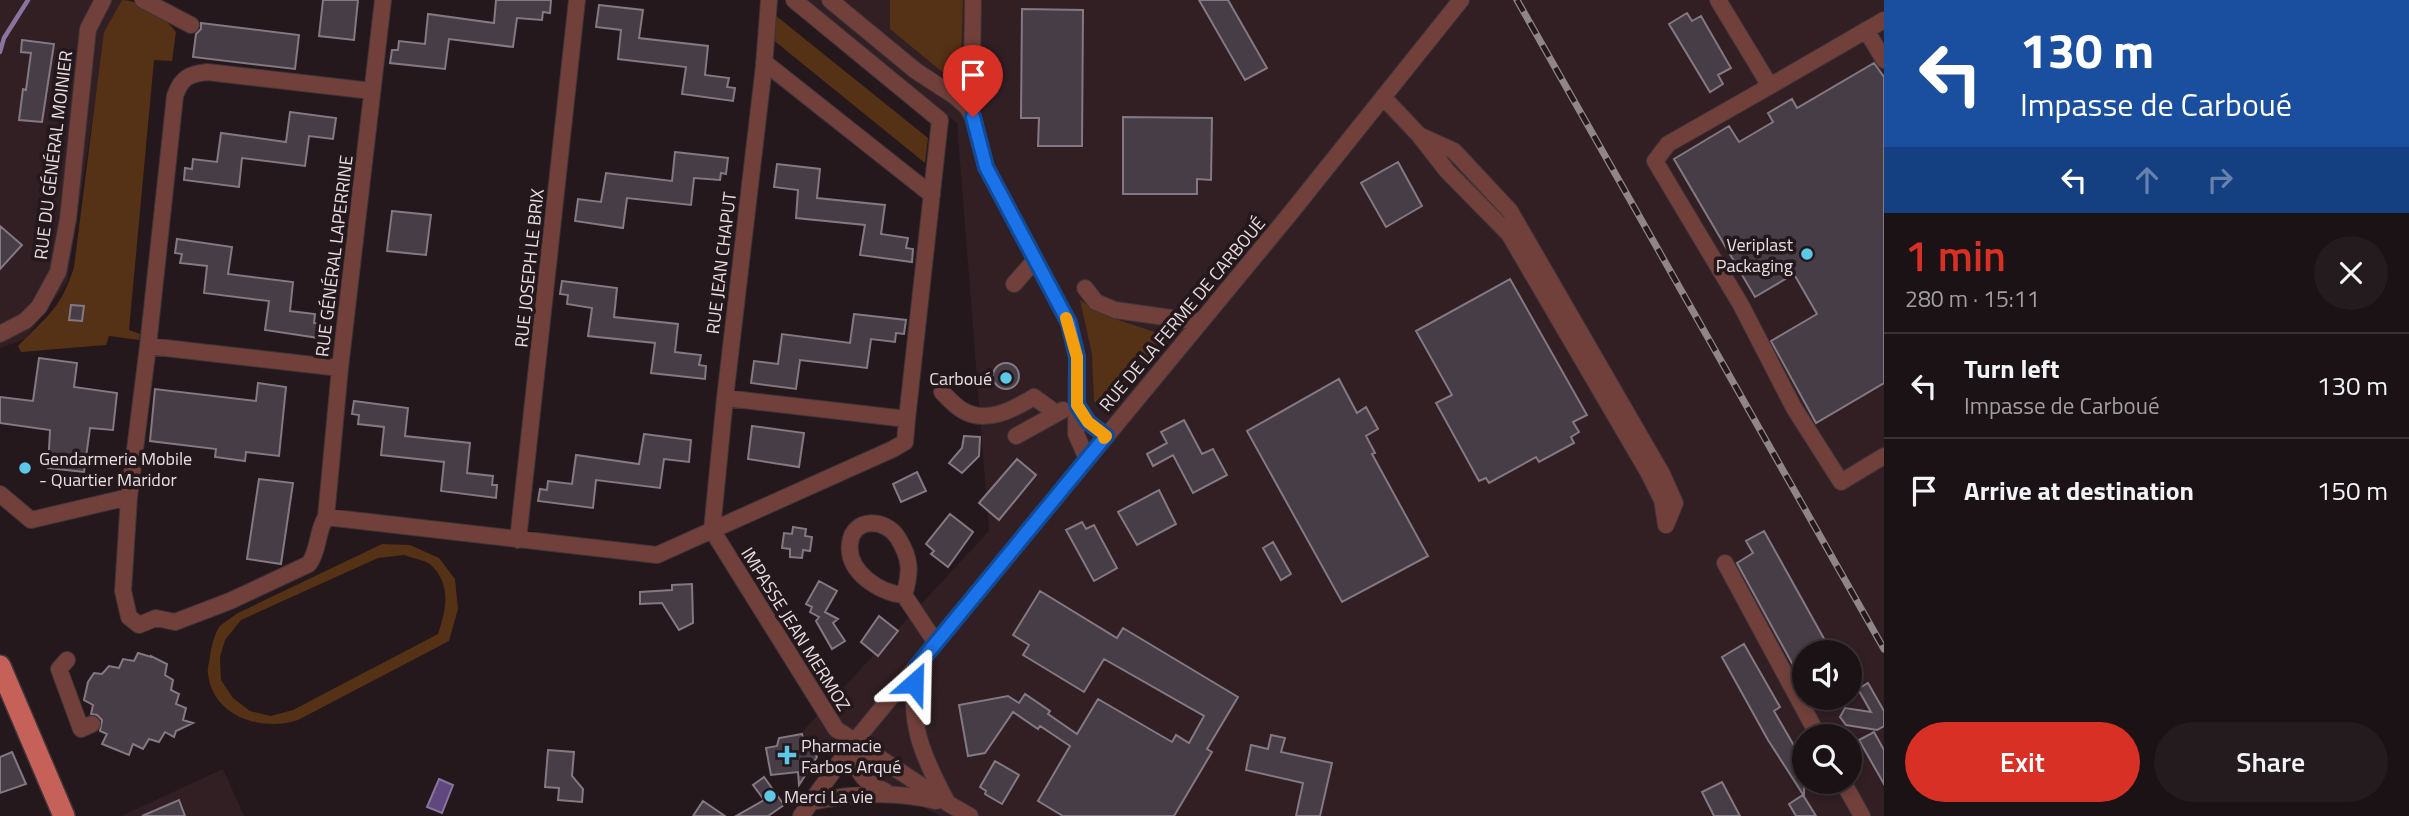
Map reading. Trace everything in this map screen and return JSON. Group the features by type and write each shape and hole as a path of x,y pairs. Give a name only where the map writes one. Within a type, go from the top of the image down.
{"main road":[{"path":"0,666 64,816"}],"street":[{"name":"RUE DU GÉNÉRAL MOINIER","path":"0,334 25,321 39,307 58,272 68,219 88,29 103,0"},
{"path":"143,0 191,25"},
{"name":"RUE GÉNÉRAL LAPERRINE","path":"130,497 123,590 129,617 139,625 156,618 175,622 230,601 309,564 317,553 320,526 326,517 340,368 383,0"},
{"name":"RUE JOSEPH LE BRIX","path":"518,541 578,0"},
{"name":"RUE JEAN CHAPUT","path":"712,530 724,398 764,62 768,0"},
{"path":"326,517 657,555 905,442 940,120 794,0"},
{"path":"830,0 916,71 956,97 973,117"},
{"path":"973,0 973,117 986,167 1069,323 1077,357 1076,434 1087,459"},
{"path":"1718,0 1770,86"},
{"name":"RUE DE LA FERME DE CARBOUÉ","path":"801,816 854,742 1200,323 1383,97 1453,3"},
{"path":"1884,20 1668,144 1655,161 1741,305 1794,408 1841,482 1884,456"},
{"path":"1866,30 1884,60"},
{"path":"764,62 932,195"},
{"path":"956,97 972,71"},
{"path":"0,494 31,520 130,497 175,96 180,83 191,74 207,72 372,91"},
{"path":"1383,97 1419,135 1447,171 1509,234 1648,472 1662,500 1666,525 1675,503 1662,474 1510,211 1454,152 1419,135"},
{"path":"1014,284 1035,260"},
{"path":"1085,288 1096,302 1115,310 1200,323"},
{"path":"148,346 340,368"},
{"path":"942,392 963,411 980,416 1009,412 1034,397 1056,413"},
{"path":"724,398 907,419"},
{"path":"1016,436 1077,403"},
{"path":"1077,403 1088,422 1106,436"},
{"path":"875,522 886,524 894,531 907,552 910,577 904,595 880,589 859,572 850,543 854,533 863,525 875,522"},
{"name":"IMPASSE JEAN MERMOZ","path":"712,530 836,729 948,804"},
{"path":"1726,563 1792,677"},
{"path":"904,595 936,643"},
{"path":"66,660 59,669 81,729 92,724"},
{"path":"917,666 912,700 917,737 929,768 948,804"},
{"path":"854,742 855,765 863,778 896,795"},
{"path":"811,802 865,793 921,797 948,804 970,816"},
{"path":"1850,794 1862,816"}],"shaded area":[{"path":"0,0 122,0 107,27 67,282 25,339 0,348"},
{"path":"122,0 152,11 176,32 172,61 154,60 129,330 140,334 139,340 109,336 106,345 21,352 18,346 58,303 74,267 104,32"},
{"path":"808,0 1884,0 1884,816 940,816 810,745 802,732 989,531 957,123"},
{"path":"890,0 963,0 961,61 946,75 890,29"},
{"path":"775,15 928,138 925,163 772,39"},
{"path":"1080,300 1106,316 1170,337 1105,404 1098,406 1094,401 1092,354"},
{"path":"382,544 410,545 439,558 455,579 458,609 449,641 298,720 269,724 241,718 229,711 212,689 208,670 214,637 220,626 238,613","holes":["404,555 431,565 442,581 445,607 438,634 293,710 271,716 250,711 233,698 221,680 220,657 225,640 241,620 378,558"]},
{"path":"223,769 244,816 121,816"},
{"path":"439,779 453,785 442,813 427,807"}],"building":[{"path":"323,0 358,0 354,40 319,36"},
{"path":"496,0 551,0 550,13 543,12 542,20 517,18 513,47 449,39 445,69 390,63 392,50 398,50 399,41 425,44 428,14 494,23"},
{"path":"1199,0 1228,0 1267,68 1245,80"},
{"path":"599,5 643,10 639,38 708,46 705,75 729,78 727,87 735,88 733,101 682,94 686,67 618,59 621,30 596,27"},
{"path":"1022,9 1083,10 1082,146 1038,146 1039,118 1021,118"},
{"path":"1687,13 1692,21 1701,16 1731,68 1718,75 1723,84 1710,92 1669,24"},
{"path":"201,23 299,35 295,69 193,57 196,34 201,29"},
{"path":"22,40 54,44 42,122 19,120 31,53 21,52"},
{"name":"Veriplast Packaging","path":"1874,63 1884,77 1884,383 1816,423 1771,341 1817,314 1794,274 1755,297 1674,159 1729,126 1739,142 1773,122 1768,113 1792,99 1797,108"},
{"path":"290,112 336,118 333,139 309,136 305,166 242,158 239,187 184,180 185,168 192,169 193,159 217,162 221,133 286,142"},
{"path":"1123,117 1212,118 1211,180 1197,179 1197,194 1123,194"},
{"path":"675,152 728,158 726,174 721,173 720,180 694,178 691,205 627,198 623,228 575,221 578,199 601,202 606,173 672,181"},
{"path":"1398,162 1422,206 1386,227 1361,183"},
{"path":"777,164 820,169 817,198 885,205 881,234 908,238 906,248 913,249 912,262 860,255 865,225 796,218 798,190 774,187"},
{"path":"392,211 431,215 426,255 387,251"},
{"path":"0,226 22,245 0,269"},
{"path":"177,239 232,247 228,274 293,282 290,311 315,314 314,323 321,324 319,338 265,330 269,301 204,293 207,266 180,263 182,254 175,253"},
{"path":"1510,279 1587,415 1573,422 1579,432 1571,437 1574,443 1539,462 1536,457 1489,483 1486,478 1479,481 1436,403 1452,395 1416,331"},
{"path":"562,281 617,288 614,317 678,324 675,352 701,355 699,365 706,366 705,379 651,373 655,343 588,336 592,308 567,304 568,295 560,294"},
{"path":"71,305 84,306 82,321 69,320"},
{"path":"854,314 906,320 904,334 896,333 895,342 871,339 867,368 800,360 796,389 751,383 754,361 778,364 782,334 850,343"},
{"path":"39,358 77,363 74,387 117,393 113,430 90,428 84,472 48,468 50,430 0,423 0,397 33,401"},
{"name":"Carboué","path":"1006,363 1015,367 1019,376 1015,385 1006,389 997,385 993,376 997,367"},
{"path":"1339,379 1357,413 1366,407 1378,429 1366,436 1375,453 1372,454 1428,556 1342,602 1247,431"},
{"path":"258,383 286,387 279,456 246,452 245,461 215,457 216,449 150,441 155,389 256,401"},
{"path":"354,401 408,408 405,436 470,443 467,473 493,476 492,485 497,485 496,498 441,491 444,462 381,455 384,427 358,424 359,415 352,414"},
{"path":"1184,420 1202,454 1213,449 1227,475 1193,493 1173,455 1153,466 1147,454 1167,443 1161,432"},
{"path":"752,426 804,433 799,467 748,459"},
{"path":"644,434 691,440 689,462 664,459 660,488 596,480 593,508 538,501 540,489 547,490 548,481 572,484 576,455 639,464"},
{"path":"964,436 980,437 979,456 962,473 949,463 962,448"},
{"path":"1017,459 1036,475 999,520 979,503"},
{"path":"917,472 926,491 901,502 893,484"},
{"path":"259,479 293,483 281,564 247,559"},
{"path":"1159,490 1176,524 1137,545 1118,512"},
{"path":"950,514 973,532 948,567 931,554 934,551 926,544"},
{"path":"1082,522 1086,529 1094,525 1117,568 1094,581 1066,530"},
{"path":"793,527 806,529 805,536 812,537 810,551 803,550 802,558 790,557 790,549 782,548 784,533 792,534"},
{"path":"1764,531 1825,640 1792,640 1792,663 1737,563 1753,553 1746,541"},
{"path":"1273,542 1291,574 1281,580 1263,548"},
{"path":"819,581 837,591 825,612 838,619 833,623 845,641 832,649 816,621 819,617 810,612 812,607 806,604"},
{"path":"692,584 693,623 679,630 662,603 640,604 640,592 672,590 672,585"},
{"path":"1040,591 1117,638 1123,628 1238,697 1207,749 1212,752 1174,816 1063,816 1038,801 1070,746 1013,712 985,753 968,756 959,705 1008,696 1019,703 1025,694 1077,734 1098,699 1172,742 1176,735 1189,743 1204,716 1104,659 1084,692 1023,655 1029,645 1013,635"},
{"path":"879,616 898,631 878,656 861,642"},
{"path":"1744,644 1780,707 1774,711 1792,742 1792,777 1768,740 1722,657"},
{"path":"138,653 167,664 165,675 173,680 171,690 179,694 176,704 186,708 183,720 193,723 176,731 174,737 165,732 159,742 149,739 143,749 133,744 129,755 102,744 107,734 100,731 102,720 91,714 93,705 84,700 88,682 94,673 102,674 109,666 119,668 123,659 134,661"},
{"path":"1868,683 1884,711 1884,726 1877,730 1862,728 1862,724 1845,724 1840,717 1844,710 1871,712 1862,696 1862,687"},
{"path":"1874,732 1884,750 1884,784 1862,745 1862,738"},
{"path":"802,734 806,746 810,745 817,757 799,785 798,772 771,775 766,748 777,746 779,738"},
{"path":"1271,735 1285,738 1281,752 1332,763 1320,816 1296,816 1303,783 1246,770 1251,745 1268,749"},
{"path":"548,750 574,752 572,776 583,789 582,802 558,800 559,788 545,787"},
{"path":"12,752 26,784 0,793 0,757"},
{"path":"995,761 1019,775 1002,804 985,794 986,791 980,787"},
{"path":"764,777 784,805 768,816 736,816 764,800 753,785"},
{"path":"1722,782 1740,816 1714,816 1702,792"},
{"path":"1803,795 1816,816 1796,816 1789,804"},
{"path":"179,800 185,816 142,816"},
{"path":"703,801 725,816 693,816"}],"waterway":[{"path":"0,52 4,38 28,0"}],"railway":[{"path":"1517,0 1884,649"}],"slow traffic":[{"path":"1066,318 1077,357 1077,405 1088,422 1106,436 1104,438"}],"place":[{"name":"Veriplast Packaging","path":"1807,254"},
{"name":"Carboué","path":"1006,378"},
{"name":"Gendarmerie Mobile - Quartier Maridor","path":"25,468"},
{"name":"Pharmacie Farbos Arqué","path":"787,755"},
{"name":"Merci La vie","path":"770,796"}],"route":[{"path":"914,683 917,666 1106,436 1088,422 1077,405 1077,357 1069,323 986,167 973,117"}]}
